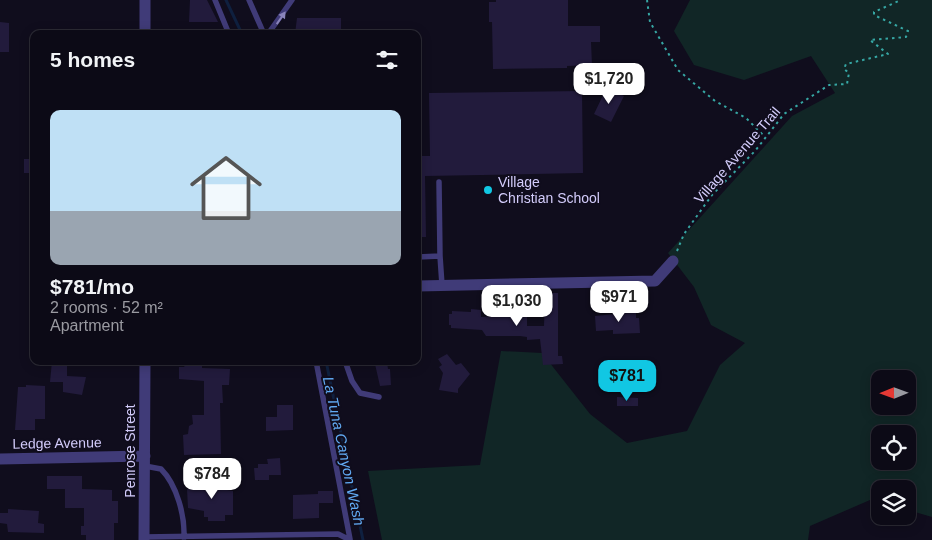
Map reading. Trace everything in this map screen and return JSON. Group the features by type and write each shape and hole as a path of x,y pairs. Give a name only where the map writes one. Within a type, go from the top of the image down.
{"street":[{"path":"145,0 145,30"},
{"path":"421,286 655,281 673,261"},
{"name":"Penrose Street","path":"144,539 145,365"},
{"name":"Ledge Avenue","path":"0,459 145,461"}],"lane":[{"path":"215,0 227,30"},
{"path":"249,0 264,30"},
{"path":"269,30 292,0"},
{"path":"439,182 442,285"},
{"path":"421,257 440,256"},
{"path":"317,365 350,540"},
{"path":"346,365 352,381 360,393 379,397"},
{"path":"145,461 161,469 170,481 183,520 184,538"},
{"path":"144,539 338,534 350,540"}],"path":[{"path":"647,0 650,22 678,70 715,101 746,118 765,137"},
{"name":"Village Avenue Trail","path":"673,261 684,234 712,195 755,152 784,114 829,85 847,84 849,73 844,69 846,64 888,54 870,40 906,37 908,31 874,15 874,12 901,0"}],"green space":[{"path":"690,0 932,0 932,517 916,512 916,480 871,480 871,500 810,526 808,540 382,540 368,471 480,465 501,351 542,353 590,414 627,443 687,431 720,365 745,343 711,325 694,287 668,253 792,116 835,93 811,56 744,80 694,65 674,31"}],"building":[{"path":"190,0 207,0 218,22 189,22"},
{"path":"496,0 568,0 568,26 600,26 600,42 591,42 592,65 567,66 567,68 493,69 492,22 489,22 489,2 496,2"},
{"path":"297,18 341,18 341,30 296,30"},
{"path":"0,22 9,23 9,52 0,52"},
{"path":"602,65 632,66 632,78 602,77"},
{"path":"607,87 624,96 611,122 594,114"},
{"path":"582,91 583,173 425,176 426,237 421,237 421,156 430,156 429,93"},
{"path":"24,159 30,159 30,173 24,173"},
{"path":"545,293 558,293 558,356 562,356 563,364 543,365 540,339 527,340 527,337 520,336 486,336 482,330 451,328 451,325 449,325 449,314 452,314 452,311 471,312 471,309 481,310 481,317 527,314 527,326 544,326"},
{"path":"624,309 636,309 640,333 613,334 613,330 596,331 595,316 624,313"},
{"path":"447,354 456,365 461,363 470,374 458,389 458,393 439,390 443,373 439,367 442,365 438,359"},
{"path":"52,365 67,365 67,376 86,377 82,395 63,392 63,382 50,382"},
{"path":"185,365 202,365 202,368 230,369 229,385 222,385 223,403 220,403 221,454 184,455 183,435 188,434 189,426 193,424 192,415 204,415 204,381 179,379 179,367 184,367"},
{"path":"375,365 387,365 388,369 390,369 391,385 380,386"},
{"path":"26,385 45,386 45,419 35,419 35,430 15,430 18,387 26,387"},
{"path":"617,397 638,398 638,406 617,406"},
{"path":"277,405 293,405 293,430 266,431 266,417 277,417"},
{"path":"280,458 281,475 269,475 269,480 255,480 254,468 258,468 258,464 268,464 267,459"},
{"path":"208,474 218,474 218,478 222,478 221,489 233,491 233,515 225,515 225,521 208,521 208,517 204,517 204,511 188,508 187,489 208,487"},
{"path":"47,476 82,476 82,489 112,490 112,501 118,501 118,523 114,523 114,540 86,540 86,535 81,535 81,526 84,526 84,508 65,508 65,489 47,489"},
{"path":"318,491 333,491 333,503 319,503 319,518 293,519 293,495 318,494"},
{"path":"8,509 39,511 38,523 44,524 44,533 8,532 7,524 0,523 0,513 8,513"}],"waterway":[{"name":"La Tuna Canyon Wash","path":"226,0 240,30"},
{"name":"La Tuna Canyon Wash","path":"327,365 363,540"}],"place":[{"name":"Village Christian School","path":"488,190"}]}
